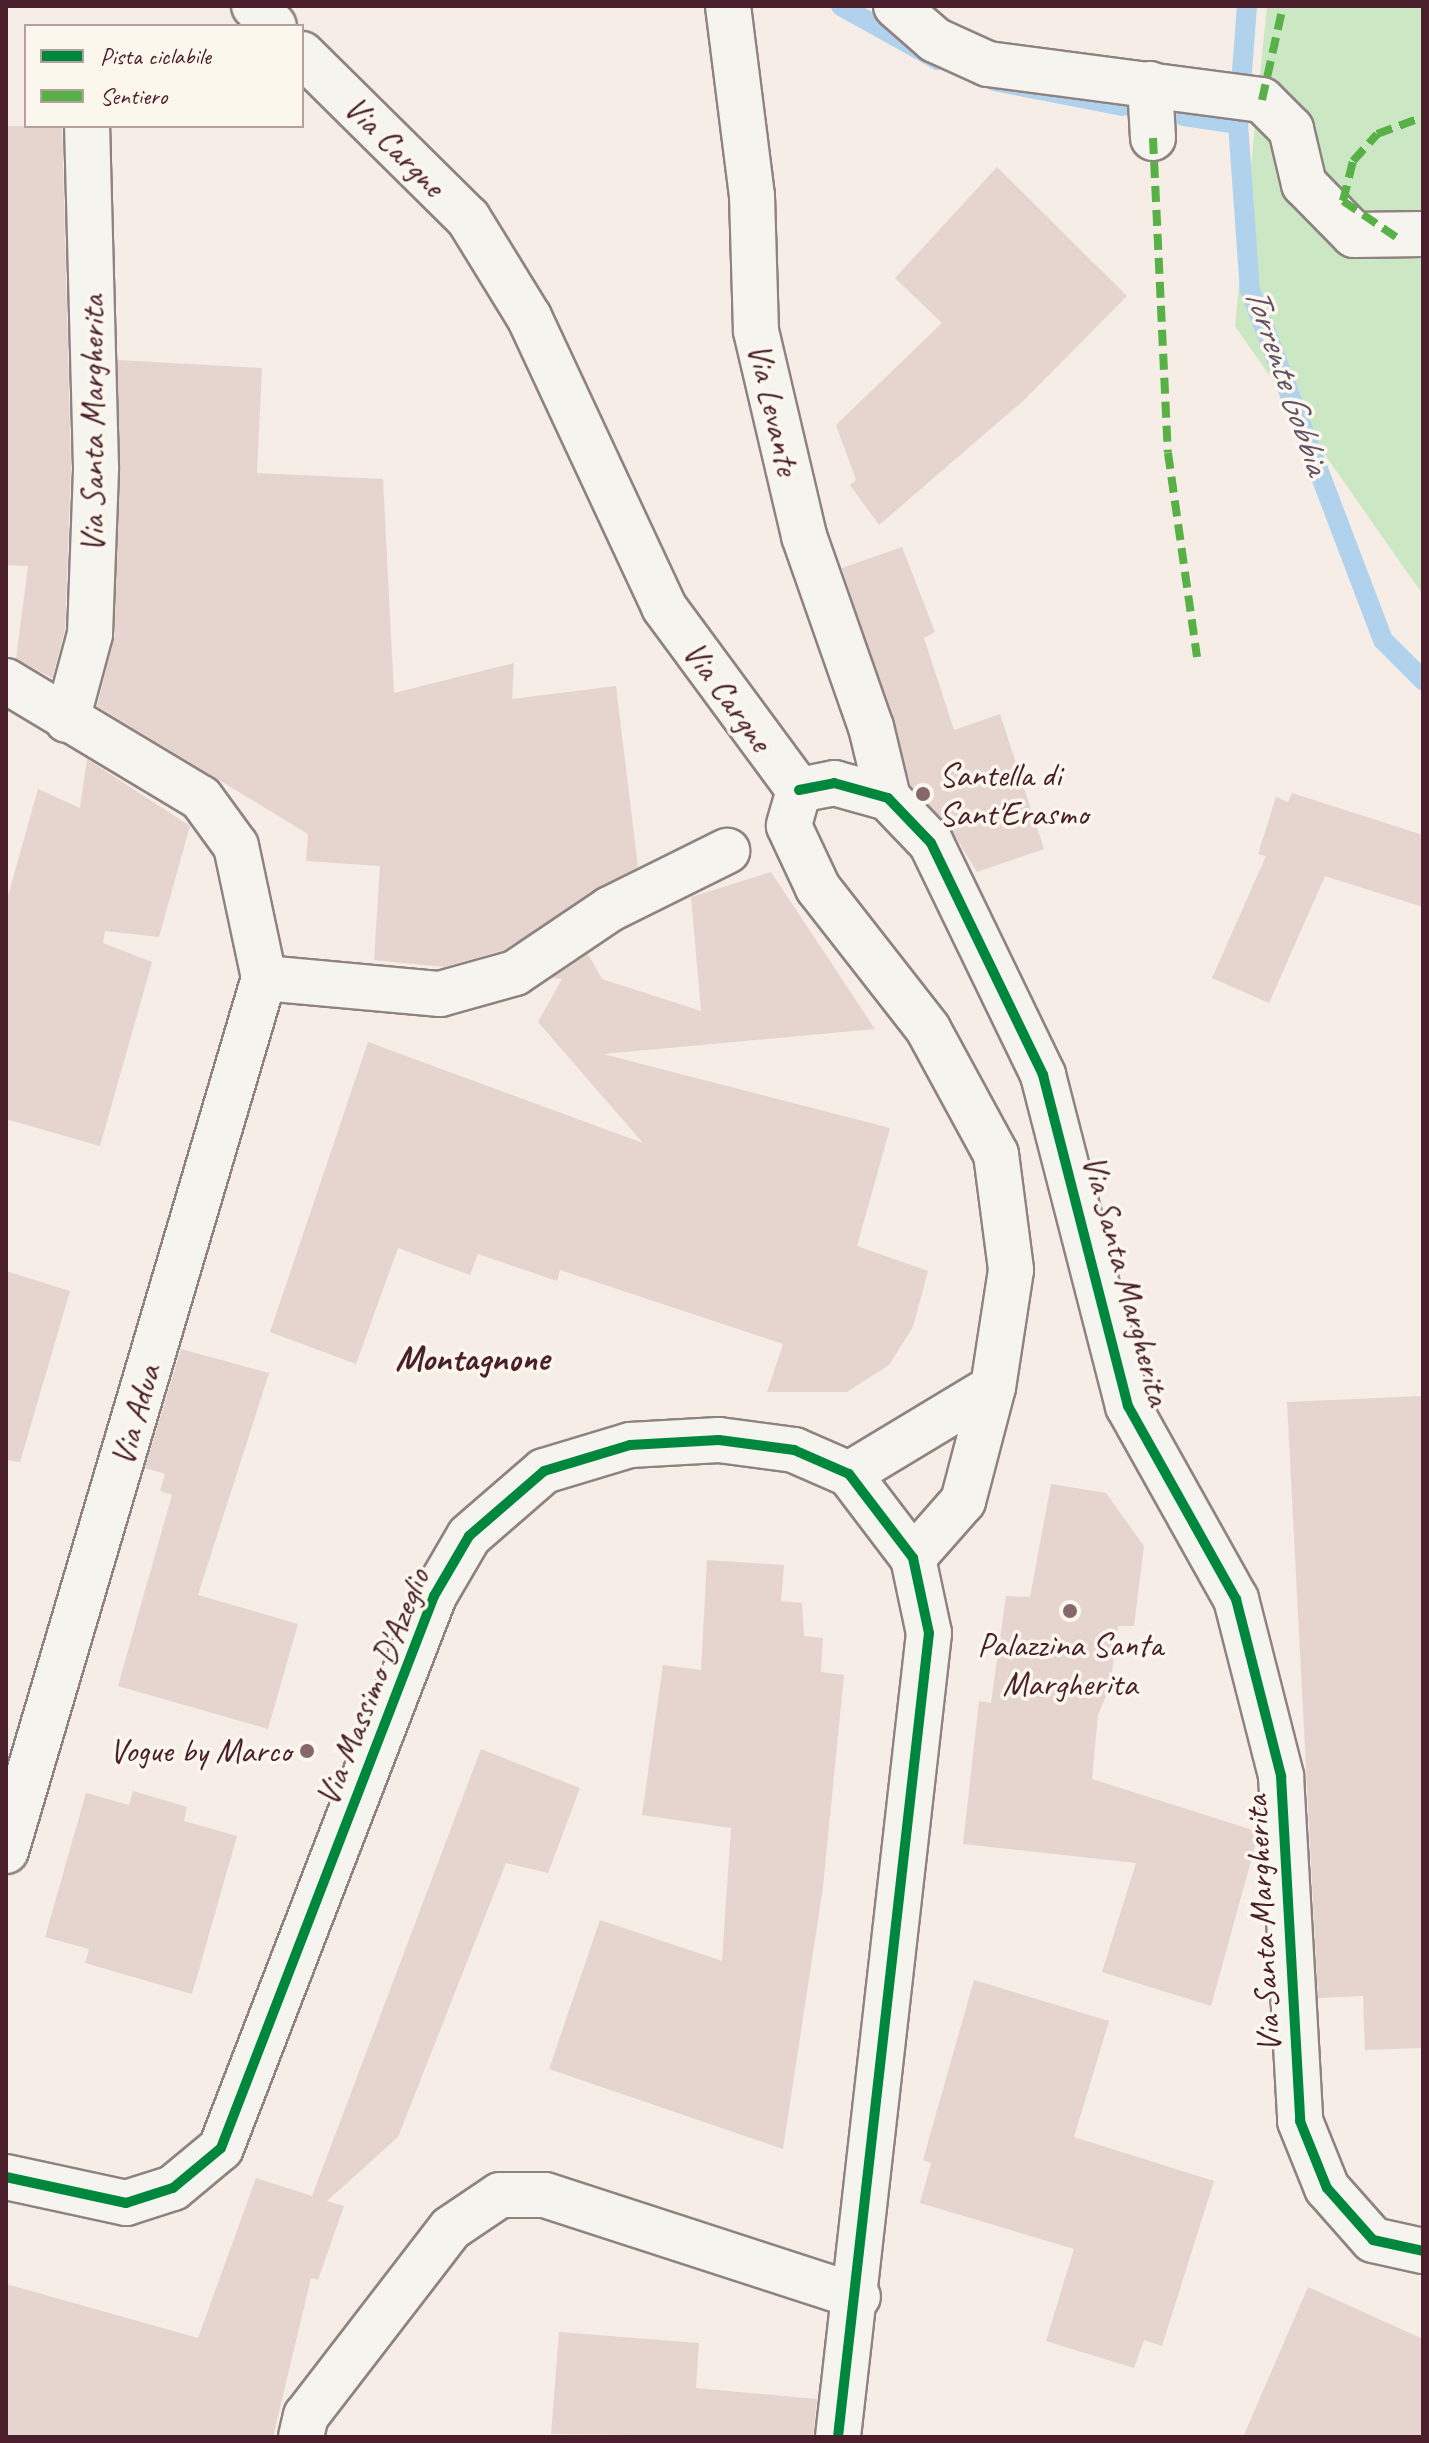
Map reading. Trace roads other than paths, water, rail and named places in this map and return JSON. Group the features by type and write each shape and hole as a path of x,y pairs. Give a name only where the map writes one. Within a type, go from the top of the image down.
{"street":[{"path":"254,6 272,24"},
{"name":"Via Levante","path":"728,6 752,196 759,344 804,536 871,727 888,798"},
{"path":"896,6 935,40 988,64 1262,100 1291,129 1304,184 1354,235 1423,234"},
{"name":"Via Cargne","path":"304,56 468,218 529,317 664,607 799,790"},
{"path":"1153,138 1163,86"},
{"name":"Via Santa Margherita","path":"67,720 90,634 93,543 87,128"},
{"path":"6,681 201,798 236,846 264,978 440,994 485,982 515,973 610,909 727,851"},
{"path":"888,798 834,783 799,790 789,826 818,888 928,1029 996,1154 1011,1270 993,1387 963,1501 913,1558"},
{"name":"Via Santa Margherita","path":"888,798 931,843 1043,1075 1128,1406 1236,1599 1281,1776 1300,2121 1327,2188 1373,2240 1423,2251"},
{"name":"Via Adua","path":"6,1851 264,978"},
{"path":"849,1474 993,1387"},
{"name":"Via Massimo D'Azeglio","path":"6,2177 126,2203 173,2188 221,2148 434,1596 469,1536 544,1471 630,1445 719,1440 794,1450 849,1474 913,1558 929,1633 924,1731 858,2297 838,2437"},
{"path":"301,2437 306,2416 451,2228 500,2195 545,2195 858,2297"}],"waterway":[{"path":"841,6 938,60"},
{"name":"Torrente Gobbia","path":"1247,6 1238,124 1250,290 1383,640 1423,680"},
{"path":"994,81 1123,106"},
{"path":"1184,116 1238,124"}],"place":[{"name":"Santella di Sant'Erasmo","path":"923,794"},
{"name":"Palazzina Santa Margherita","path":"1070,1611"},
{"name":"Vogue by Marco","path":"307,1751"}],"district":[{"name":"Montagnone","path":"472,1359"}]}
